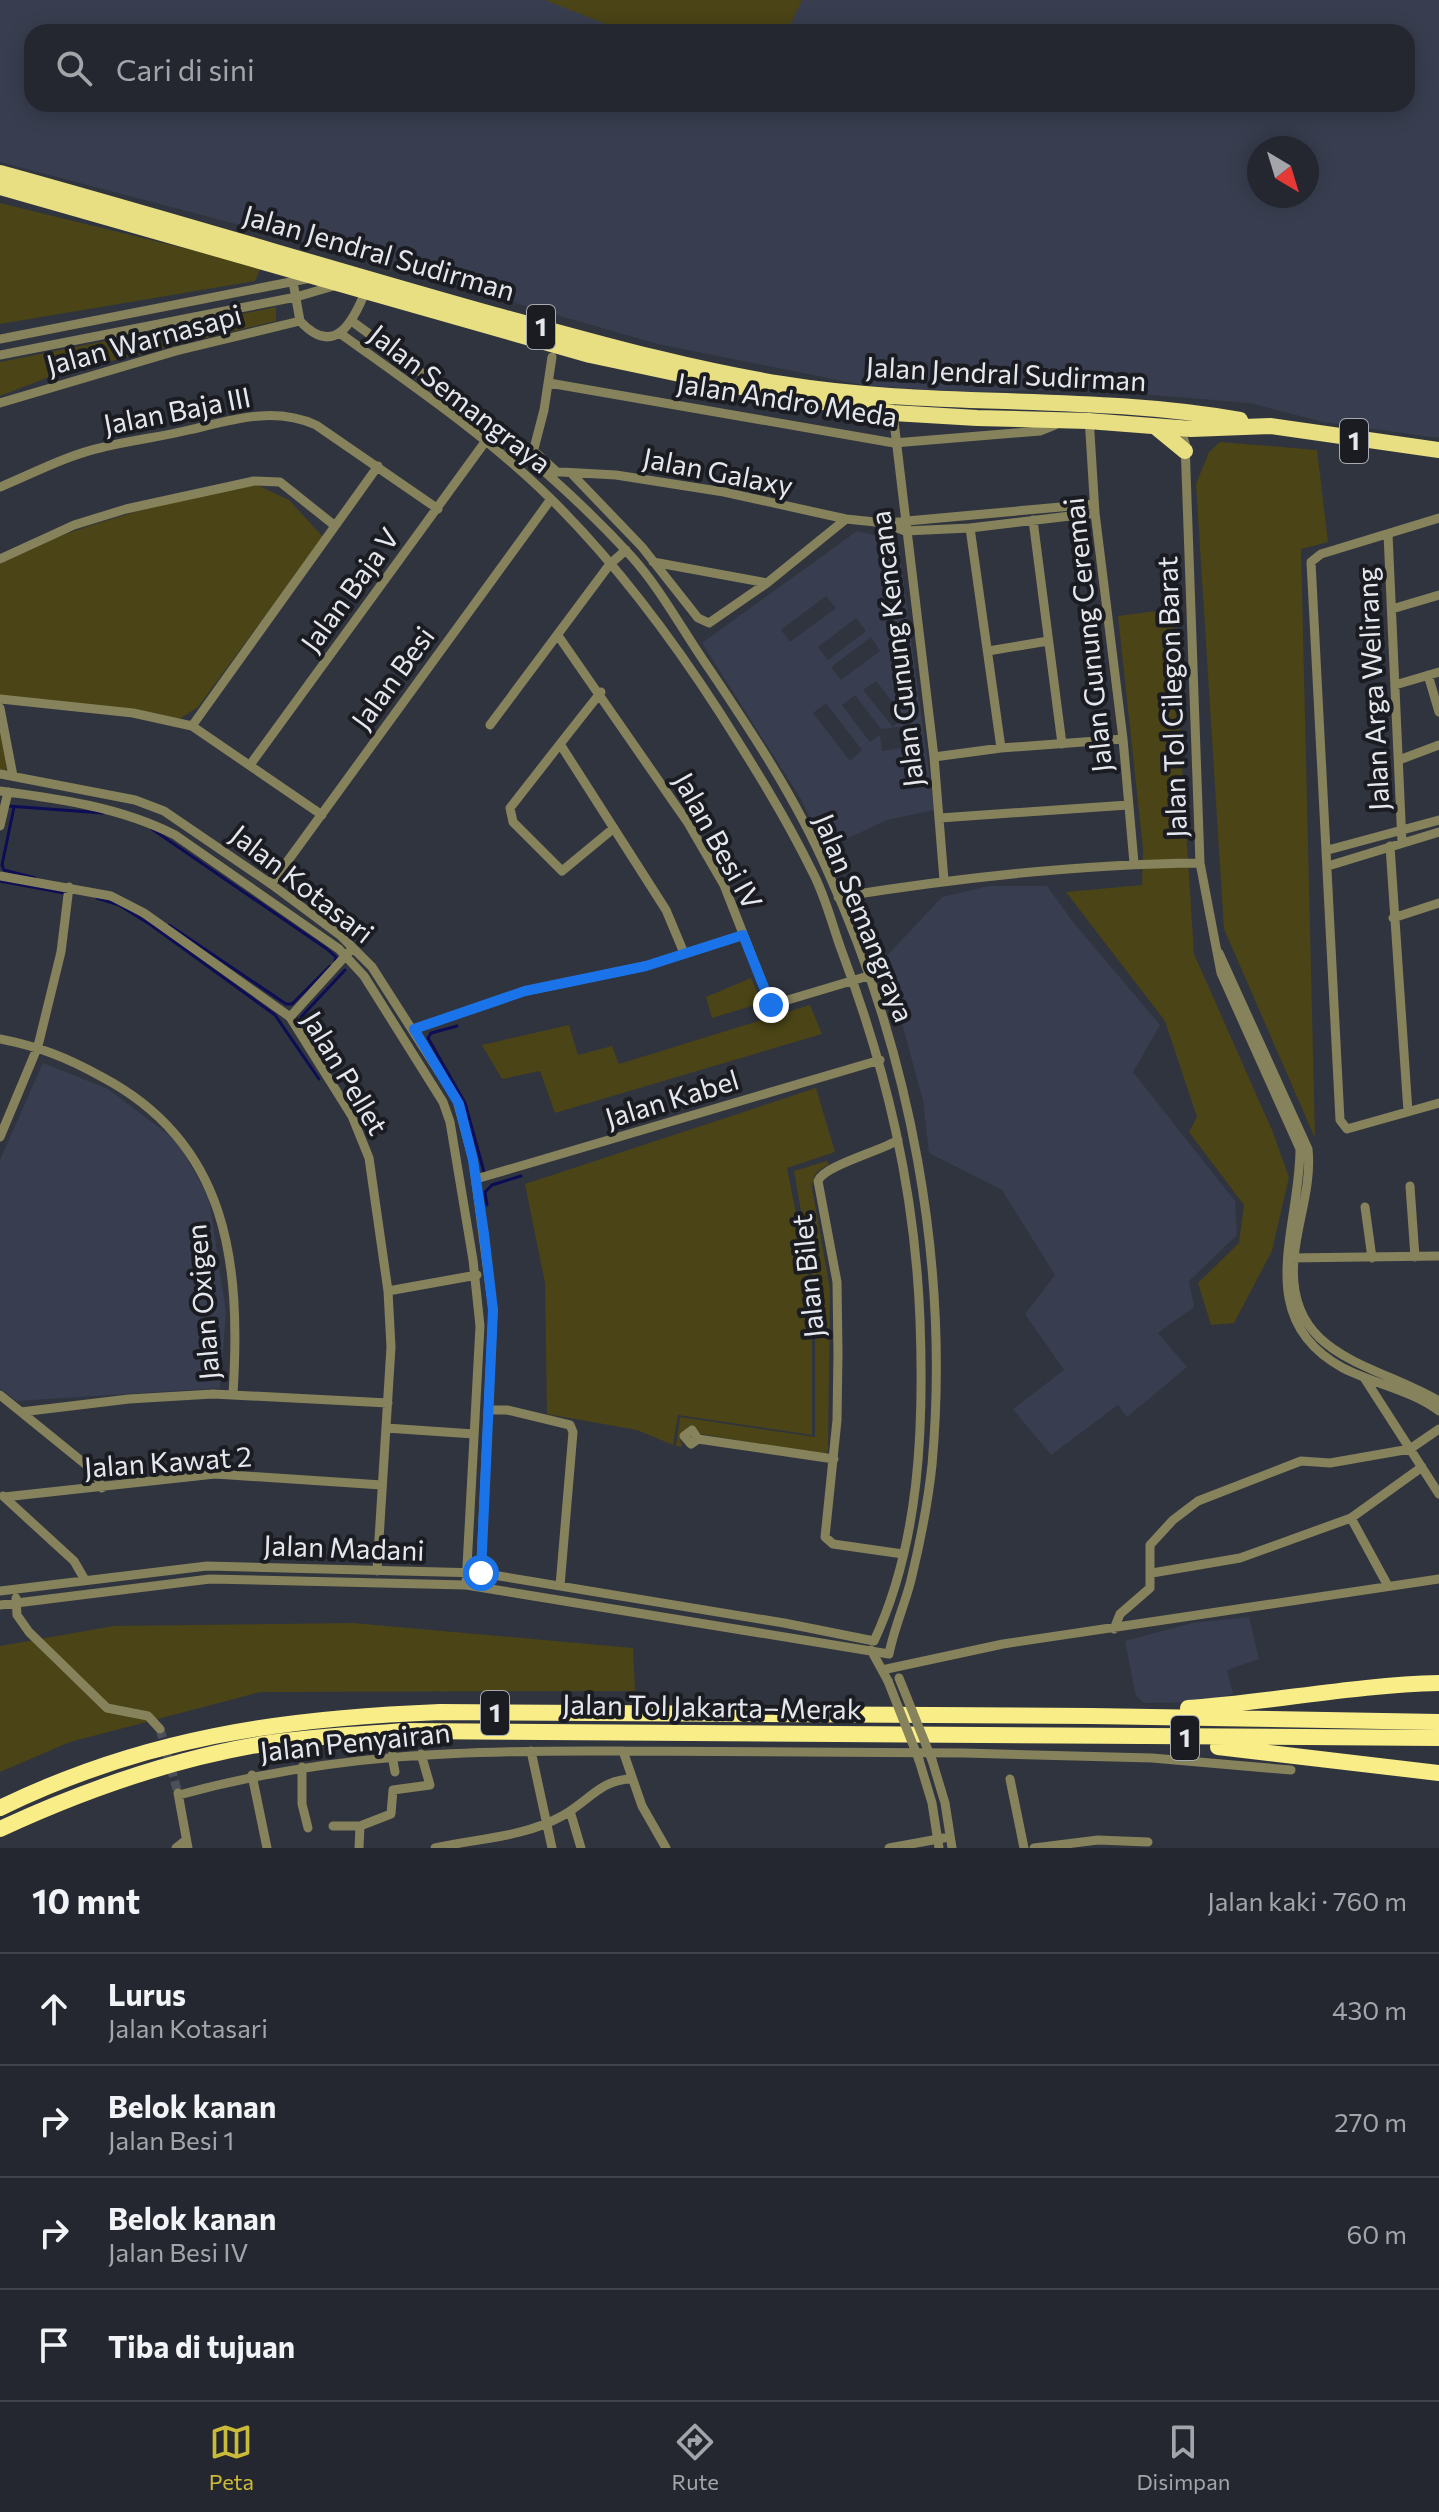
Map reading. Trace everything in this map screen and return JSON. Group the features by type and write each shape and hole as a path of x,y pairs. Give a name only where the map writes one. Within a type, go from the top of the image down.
{"highway":[{"name":"Jalan Jendral Sudirman","path":"0,173 337,276 603,347 782,384 938,400 1090,403 1185,432 1270,426"},
{"name":"1","path":"0,187 316,277 337,276"},
{"name":"1","path":"365,282 590,355 764,392 893,413 1088,421 1185,432 1270,426 1360,442 1439,450"},
{"path":"1152,426 1185,432 1215,428"},
{"path":"1091,1716 1272,1702 1394,1684 1439,1683"},
{"name":"Jalan Tol Jakarta–Merak","path":"0,1808 117,1758 194,1738 337,1717 440,1712 1091,1716 1439,1722"},
{"name":"Jalan Tol Jakarta–Merak","path":"0,1829 55,1805 197,1759 263,1743 390,1732 1439,1738"},
{"path":"1140,1737 1439,1773"}],"street":[{"path":"0,355 296,297 337,276"},
{"path":"0,339 316,277"},
{"path":"293,282 300,321 316,333 341,334 353,322 365,282"},
{"name":"Jalan Warnasapi","path":"0,403 176,351 300,321"},
{"name":"Jalan Semangraya","path":"353,322 532,455 543,471 626,550 746,724 784,785 838,897 889,1031 923,1196 935,1274 937,1356 932,1468 912,1578 890,1650"},
{"name":"Jalan Semangraya","path":"341,334 485,442 551,499 610,564 681,652 769,790 815,875 880,1060 901,1155 918,1271 921,1356 919,1466 903,1554 872,1646"},
{"path":"552,357 532,455 557,472"},
{"name":"Jalan Andro Meda","path":"549,383 894,443 1040,431 1066,420"},
{"name":"Jalan Gunung Ceremai","path":"1090,403 1088,421 1095,509 1123,739 1134,863"},
{"name":"Jalan Gunung Kencana","path":"893,413 894,443 934,757 944,880"},
{"name":"Jalan Baja III","path":"0,487 103,447 250,416 300,418 378,466 438,509"},
{"name":"Jalan Tol Cilegon Barat","path":"1185,432 1200,863 1221,973 1300,1149 1290,1258"},
{"name":"Jalan Baja V","path":"250,765 485,442"},
{"path":"192,726 378,466"},
{"name":"Jalan Galaxy","path":"543,471 616,475 724,492 846,519 885,523 905,531 970,528 1095,509"},
{"path":"571,473 653,562 698,618 709,623 767,583 846,519"},
{"path":"0,559 96,518 254,481 280,482 334,525"},
{"name":"Jalan Besi","path":"271,884 551,499"},
{"name":"Jalan Galaxy","path":"885,523 905,519 1095,509"},
{"path":"1439,518 1321,554 1311,562 1340,1120 1347,1129 1439,1103"},
{"path":"1033,520 1062,744"},
{"path":"970,528 1001,748"},
{"name":"Jalan Arga Welirang","path":"1388,534 1402,843"},
{"path":"490,725 559,637 610,564 626,550"},
{"path":"653,562 767,583"},
{"path":"1392,609 1439,595"},
{"name":"Jalan Besi IV","path":"559,637 601,692 688,823 724,885 771,1005 853,981"},
{"path":"988,651 1048,641"},
{"path":"1395,685 1439,672"},
{"path":"1428,675 1439,712"},
{"path":"601,692 508,812 513,822 562,871 614,828"},
{"path":"0,699 133,713 192,726 322,815"},
{"path":"0,708 13,776"},
{"path":"934,757 1001,748 1123,739"},
{"path":"560,744 666,910 684,953"},
{"path":"1399,760 1439,745"},
{"name":"Jalan Kotasari","path":"0,774 135,800 183,821 271,884 353,947 372,967 459,1104 484,1178 493,1310 480,1586"},
{"path":"0,826 5,793"},
{"name":"Jalan Kotasari","path":"5,793 130,814 175,835 333,943 364,976 446,1109 475,1275 480,1326 466,1585"},
{"path":"130,814 135,800"},
{"path":"940,818 1128,805"},
{"path":"1328,850 1439,820"},
{"path":"1328,866 1439,832"},
{"path":"1390,846 1408,1112"},
{"path":"838,897 944,880 1134,863 1200,863"},
{"name":"Jalan Pellet","path":"0,876 68,891 111,896 144,913 290,1017 366,1144 388,1291 391,1347 377,1571"},
{"path":"0,1137 38,1046 55,980 68,891"},
{"path":"1393,918 1439,903"},
{"path":"414,1029 525,991 646,966 743,935"},
{"path":"290,1017 353,947"},
{"path":"853,981 868,976"},
{"name":"Jalan Oxigen","path":"0,1039 54,1051 140,1100 181,1137 201,1169 217,1206 225,1247 235,1352 233,1394"},
{"name":"Jalan Kabel","path":"484,1178 880,1060"},
{"name":"Jalan Bilet","path":"898,1140 880,1152 824,1170 818,1181 837,1282 838,1380 826,1539 833,1544 903,1554"},
{"path":"880,1152 901,1155"},
{"path":"1410,1186 1415,1257"},
{"path":"1365,1207 1372,1258"},
{"path":"1290,1258 1439,1256"},
{"path":"1290,1258 1289,1306 1305,1335 1325,1356 1364,1378 1410,1395 1439,1411"},
{"path":"1290,1258 1300,1309 1330,1349 1439,1401"},
{"path":"388,1291 489,1273"},
{"path":"921,1356 937,1356"},
{"path":"1364,1378 1439,1494"},
{"path":"21,1412 129,1399 233,1394 388,1403"},
{"path":"0,1395 95,1472 102,1488"},
{"path":"489,1410 507,1410 570,1425 573,1432 560,1586"},
{"path":"386,1428 474,1434"},
{"path":"1114,1629 1120,1614 1148,1592 1152,1573 1150,1545 1173,1520 1198,1501 1301,1461 1330,1463 1410,1449 1439,1429"},
{"path":"698,1439 834,1459"},
{"path":"1152,1573 1240,1558 1351,1518 1422,1467"},
{"name":"Jalan Kawat 2","path":"2,1496 225,1474 382,1485"},
{"path":"2,1496 74,1561 85,1580"},
{"path":"1351,1518 1388,1586"},
{"name":"Jalan Madani","path":"0,1605 16,1596 85,1580 207,1566 481,1573 830,1631 872,1646"},
{"name":"Jalan Madani","path":"0,1591 16,1596 210,1579 466,1585 872,1646"},
{"path":"882,1670 991,1646 1439,1579"},
{"path":"16,1596 17,1615 29,1632 107,1708 148,1716 160,1729"},
{"path":"872,1646 890,1650 932,1760 952,1848"},
{"path":"872,1646 919,1760 939,1843"},
{"path":"531,1751 552,1848"},
{"name":"Jalan Penyairan","path":"187,1844 179,1794 252,1775 392,1755 531,1751 1027,1754 1152,1758 1291,1770"},
{"path":"623,1751 642,1806 666,1848"},
{"path":"333,1826 360,1826 393,1813 393,1790 431,1788 421,1754"},
{"path":"392,1755 395,1772"},
{"path":"302,1767 302,1804 308,1828"},
{"path":"252,1775 267,1848"},
{"path":"435,1848 508,1837 570,1811 608,1781 632,1779"},
{"path":"1010,1779 1024,1848"},
{"path":"570,1811 581,1848"},
{"path":"359,1848 360,1826"},
{"path":"889,1848 939,1843 951,1836"},
{"path":"1034,1848 1098,1840 1148,1842"},
{"path":"176,1848 187,1844"}],"shaded area":[{"path":"0,0 1439,0 1439,438 1323,422 1250,403 1082,389 973,392 868,386 658,344 278,235 0,162"},
{"path":"545,0 802,0 791,24 606,24"},
{"path":"0,203 261,267 255,281 0,324"},
{"path":"276,307 276,321 54,375 0,396 0,362"},
{"path":"1220,442 1317,450 1328,542 1301,549 1315,1138 1224,929 1196,484 1209,452"},
{"path":"253,483 289,500 323,537 198,707 178,720 2,697 7,774 0,774 0,560 62,535 125,515"},
{"path":"857,531 898,541 934,810 887,820 825,849 801,799 702,643","holes":["826,596 836,608 790,642 781,630","856,618 866,631 828,660 818,647","871,637 880,651 841,680 831,667","876,681 904,717 893,727 863,690","855,695 881,729 906,726 909,747 882,751 880,735 870,742 842,705","826,703 862,750 850,761 813,713"]},
{"path":"1172,609 1194,954 1272,1130 1289,1177 1272,1251 1234,1323 1211,1325 1198,1283 1239,1243 1244,1205 1189,1132 1197,1117 1165,1021 1066,892 1142,885 1143,849 1118,616"},
{"path":"989,886 1047,886 1073,922 1160,1025 1133,1072 1235,1201 1237,1235 1189,1281 1194,1307 1158,1333 1187,1367 1127,1417 1118,1405 1051,1455 1013,1409 1064,1370 1025,1314 1055,1275 1002,1190 929,1153 923,1100 884,959 942,897"},
{"path":"751,978 762,1003 712,1018 706,997"},
{"path":"810,1005 822,1034 555,1113 540,1071 502,1079 482,1045 569,1025 578,1055 612,1046 619,1064"},
{"path":"43,1063 108,1089 177,1141 209,1198 226,1313 220,1388 16,1401 0,1388 0,1160"},
{"path":"816,1088 835,1152 787,1168 812,1295 812,1435 678,1415 673,1445 637,1430 547,1414 545,1283 525,1184"},
{"path":"827,1161 829,1165 816,1174 812,1188 830,1289 828,1451 824,1455 695,1433 680,1438 682,1447 676,1446 680,1417 815,1437 815,1291 794,1171"},
{"path":"1249,1617 1259,1659 1227,1670 1233,1694 1201,1702 1144,1703 1136,1696 1125,1641 1192,1623"},
{"path":"353,1623 633,1648 635,1691 261,1692 70,1742 0,1772 0,1646 114,1626"}],"waterway":[{"path":"8,806 103,813"},
{"path":"14,807 2,865 4,870 35,878"},
{"path":"152,829 327,949 336,957 335,961"},
{"path":"0,881 64,893"},
{"path":"97,898 119,905 151,925 275,1015 319,1079"},
{"path":"169,925 286,1004 292,1004 330,966"},
{"path":"332,1071 301,1017 345,970"},
{"path":"457,1026 431,1033 428,1038 465,1103 484,1172"},
{"path":"487,1205 485,1192 492,1185 521,1176"}],"tunnel":[{"path":"160,1729 178,1793"}],"route":[{"path":"481,1573 493,1310 484,1234 473,1160 459,1104 414,1029 525,991 646,966 743,935 771,1005"}]}
